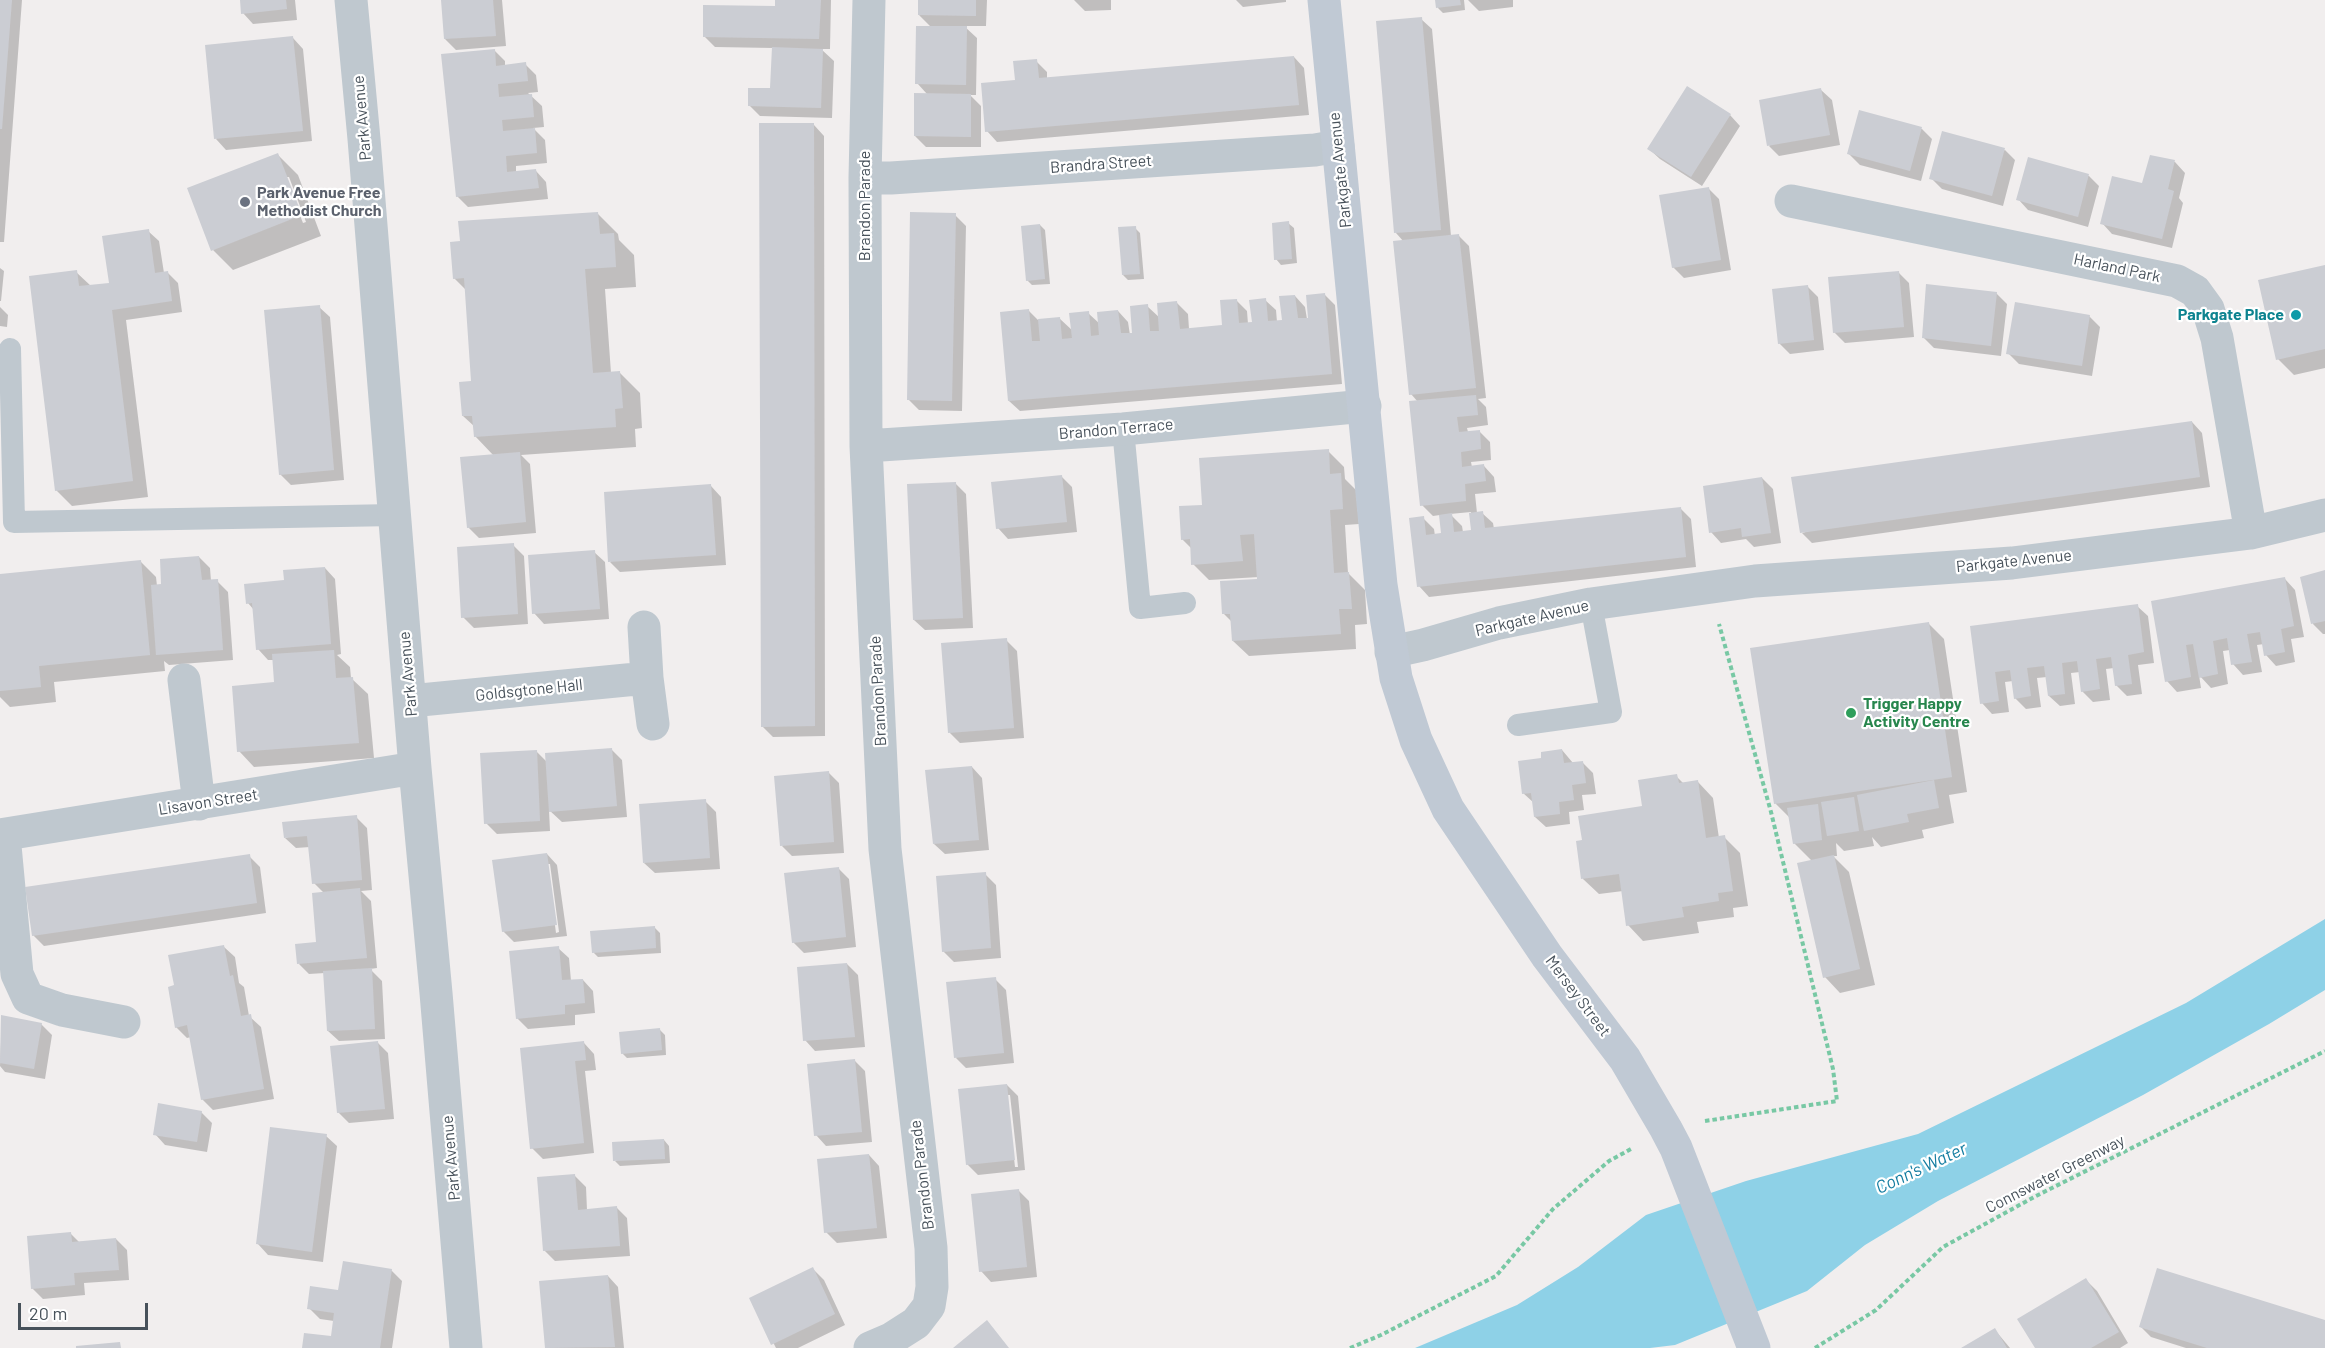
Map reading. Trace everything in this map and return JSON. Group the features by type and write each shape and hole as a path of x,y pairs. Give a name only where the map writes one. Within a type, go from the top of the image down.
{"street":[{"name":"Park Avenue","path":"351,0 466,1348"},
{"name":"Brandon Parade","path":"869,0 865,178 866,446 885,849 931,1248 932,1287 929,1306 916,1323 891,1339 870,1348"},
{"name":"Parkgate Avenue","path":"1324,0 1381,585 1391,652 1499,623 1591,604 1755,581 2012,562 2251,533 2325,515"},
{"name":"Brandra Street","path":"865,178 1315,150 1338,146"},
{"name":"Harland Park","path":"1791,201 2177,281 2195,291 2208,309 2217,338 2251,533"},
{"name":"Brandon Terrace","path":"866,446 1123,429 1365,406"},
{"path":"644,627 653,724"},
{"name":"Mersey Street","path":"1391,652 1396,678 1416,740 1448,809 1547,956 1625,1059 1671,1139 1754,1348"},
{"name":"Goldsgtone Hall","path":"410,701 647,678"},
{"path":"184,680 199,804"},
{"name":"Lisavon Street","path":"2,835 415,768"},
{"path":"2,835 17,974 28,998 62,1010 124,1022"}],"lane":[{"path":"10,349 14,522 395,515"},
{"path":"1123,429 1140,608 1185,603"},
{"path":"1518,725 1611,712 1591,604"}],"path":[{"path":"1350,1348 1381,1335 1496,1276 1561,1202 1609,1161 1732,1116 1837,1101 1833,1069 1771,812 1709,587"},
{"name":"Connswater Greenway","path":"1815,1348 1876,1310 1952,1242 2045,1191 2325,1052"}],"water":[{"name":"Conn's Water","path":"2325,919 2325,990 2143,1095 1938,1201 1865,1245 1807,1291 1675,1345 1650,1348 1415,1348 1517,1305 1578,1267 1646,1215 1746,1181 1918,1134 2186,1003"}],"building":[{"path":"0,0 12,0 2,129 0,129"},
{"path":"240,0 286,0 287,9 241,14"},
{"path":"441,0 493,0 496,36 444,39"},
{"path":"775,0 821,0 819,39 703,37 703,5 775,6"},
{"path":"918,0 976,0 976,16 918,15"},
{"path":"1435,0 1460,0 1461,5 1436,8"},
{"path":"1422,17 1441,230 1394,233 1376,21"},
{"path":"916,26 967,26 966,85 915,84"},
{"path":"293,36 303,131 214,139 205,45"},
{"path":"772,47 823,49 821,108 748,106 748,88 770,88"},
{"path":"495,49 496,66 526,62 528,81 498,84 499,97 532,94 534,117 502,120 503,131 535,128 537,153 506,156 507,172 536,169 539,188 456,197 441,54"},
{"path":"1294,56 1299,105 985,132 981,83 1015,80 1013,61 1037,59 1039,78"},
{"path":"1687,86 1731,114 1691,177 1647,149"},
{"path":"1821,88 1830,135 1767,146 1759,100"},
{"path":"914,93 971,94 971,137 914,136"},
{"path":"1859,110 1922,127 1910,171 1847,154"},
{"path":"759,123 814,123 815,726 761,727"},
{"path":"1942,131 2005,148 1992,196 1929,179"},
{"name":"Park Avenue Free Methodist Church","path":"278,153 302,215 211,251 187,188"},
{"path":"2150,155 2175,160 2168,189 2174,191 2162,239 2100,224 2112,176 2142,183"},
{"path":"2028,157 2089,174 2078,217 2016,200"},
{"path":"1709,187 1721,260 1672,268 1659,195"},
{"path":"598,212 600,234 614,233 616,267 585,269 593,373 620,371 623,408 615,409 616,427 474,437 472,416 462,416 459,382 471,381 464,278 453,279 450,242 460,241 458,221"},
{"path":"910,212 956,213 952,401 907,400"},
{"path":"1289,221 1292,259 1274,260 1272,223"},
{"path":"1040,224 1045,279 1026,281 1021,226"},
{"path":"1136,226 1140,274 1122,275 1118,227"},
{"path":"149,229 155,273 168,271 172,301 112,310 133,481 55,491 29,276 77,270 79,286 109,283 102,236"},
{"path":"1459,234 1476,388 1409,395 1393,241"},
{"name":"Parkgate Place","path":"2325,265 2325,349 2276,360 2258,280"},
{"path":"1899,271 1904,327 1833,333 1828,277"},
{"path":"1926,284 1997,292 1991,346 1922,338"},
{"path":"1808,285 1814,340 1778,344 1772,289"},
{"path":"1325,293 1332,374 1008,401 1000,312 1029,309 1032,341 1040,341 1038,319 1060,317 1062,339 1072,338 1069,313 1089,311 1091,336 1099,335 1097,312 1118,310 1121,333 1132,333 1130,306 1148,304 1150,331 1159,331 1157,303 1177,301 1180,329 1222,325 1220,300 1237,299 1239,323 1252,322 1249,300 1266,298 1268,321 1282,320 1279,296 1295,295 1298,318 1308,318 1306,295"},
{"path":"2015,302 2090,315 2082,366 2006,354"},
{"path":"320,305 334,470 279,475 264,310"},
{"path":"1476,395 1478,415 1457,417 1459,432 1480,430 1481,449 1461,452 1462,467 1484,464 1486,481 1465,484 1466,501 1420,506 1409,401"},
{"path":"2192,421 2200,477 1800,533 1791,477"},
{"path":"1329,449 1330,474 1341,473 1343,509 1330,510 1334,573 1349,572 1352,609 1339,609 1341,634 1232,641 1230,614 1222,614 1220,581 1257,579 1254,534 1240,535 1243,561 1191,565 1190,539 1181,540 1179,506 1202,505 1199,458"},
{"path":"520,452 526,522 467,528 460,457"},
{"path":"1062,475 1067,522 996,529 991,482"},
{"path":"1762,477 1771,533 1742,537 1741,528 1709,533 1703,486"},
{"path":"956,482 963,618 913,620 907,484"},
{"path":"711,484 716,555 608,562 604,492"},
{"path":"1681,507 1686,557 1417,587 1409,518 1424,516 1426,535 1441,533 1439,515 1452,513 1454,532 1471,530 1469,513 1483,511 1485,528"},
{"path":"514,543 518,614 461,618 457,547"},
{"path":"595,550 600,609 532,614 528,555"},
{"path":"199,556 202,580 218,579 223,650 156,655 151,585 161,584 160,559"},
{"path":"141,560 150,655 39,666 41,687 0,691 0,574"},
{"path":"325,567 331,644 256,650 252,603 246,604 244,584 284,580 283,570"},
{"path":"2325,570 2325,621 2311,624 2300,577"},
{"path":"2285,577 2294,626 2281,629 2285,652 2264,656 2260,632 2247,634 2252,662 2231,665 2227,638 2213,641 2218,674 2199,678 2193,644 2186,645 2191,677 2165,682 2151,601"},
{"path":"2138,604 2144,652 2128,655 2132,684 2115,686 2111,657 2096,659 2100,689 2081,692 2077,661 2062,663 2065,694 2048,696 2044,666 2027,668 2031,696 2014,699 2010,670 1995,672 1999,701 1980,704 1970,626"},
{"name":"Trigger Happy Activity Centre","path":"1929,622 1952,777 1774,804 1750,648"},
{"path":"1007,638 1014,728 948,733 941,643"},
{"path":"334,650 336,678 353,677 359,743 237,752 232,686 274,682 272,654"},
{"path":"612,748 617,806 549,812 545,753"},
{"path":"1562,749 1564,763 1583,761 1586,783 1572,785 1574,800 1559,802 1560,814 1534,817 1531,793 1522,794 1518,761 1541,758 1541,752"},
{"path":"537,750 540,821 484,824 480,753"},
{"path":"972,766 979,840 933,844 925,770"},
{"path":"829,771 834,842 780,846 774,776"},
{"path":"1677,774 1679,783 1698,780 1706,838 1725,835 1733,891 1718,893 1719,901 1682,907 1684,917 1626,926 1619,874 1581,879 1576,841 1582,840 1578,816 1642,806 1638,780"},
{"path":"1934,780 1939,808 1907,814 1909,822 1864,831 1857,795"},
{"path":"1854,797 1859,831 1827,836 1821,802"},
{"path":"706,799 710,858 643,863 639,804"},
{"path":"1818,804 1822,840 1793,844 1787,808"},
{"path":"357,815 362,880 312,884 307,836 284,838 282,822"},
{"path":"547,853 557,925 502,932 492,860"},
{"path":"250,854 257,903 32,936 25,887"},
{"path":"1834,855 1860,969 1823,978 1797,863"},
{"path":"839,867 846,937 792,943 784,873"},
{"path":"986,872 991,948 942,952 936,876"},
{"path":"360,888 367,958 297,964 295,944 316,942 312,893"},
{"path":"655,926 656,948 592,953 590,931"},
{"path":"224,945 241,1016 251,1014 264,1089 201,1100 187,1025 175,1028 168,987 174,985 168,955"},
{"path":"559,946 562,980 583,979 585,1003 565,1005 565,1014 516,1019 509,951"},
{"path":"847,963 855,1037 803,1041 797,967"},
{"path":"372,968 375,1029 327,1031 323,971"},
{"path":"996,977 1004,1053 954,1058 946,982"},
{"path":"1,1015 42,1023 34,1069 0,1063"},
{"path":"660,1028 662,1050 621,1054 619,1032"},
{"path":"378,1041 385,1109 337,1113 330,1046"},
{"path":"584,1041 586,1060 575,1061 584,1143 530,1149 520,1048"},
{"path":"855,1059 862,1132 814,1136 807,1064"},
{"path":"1007,1084 1015,1160 966,1165 958,1089"},
{"path":"158,1103 202,1111 197,1142 153,1135"},
{"path":"270,1127 327,1134 312,1252 256,1244"},
{"path":"664,1139 665,1159 613,1161 612,1142"},
{"path":"869,1154 877,1228 824,1233 817,1159"},
{"path":"575,1174 578,1210 617,1206 620,1246 543,1251 537,1177"},
{"path":"1019,1189 1027,1267 979,1272 971,1194"},
{"path":"71,1232 72,1242 116,1238 119,1270 74,1273 75,1285 31,1289 27,1236"},
{"path":"343,1261 392,1269 380,1348 302,1348 304,1333 331,1336 334,1313 307,1309 310,1286 338,1290"},
{"path":"813,1267 835,1314 771,1345 749,1298"},
{"path":"2157,1268 2325,1320 2325,1348 2207,1348 2139,1327"},
{"path":"608,1275 615,1347 545,1348 539,1281"},
{"path":"2086,1278 2119,1332 2091,1348 2035,1348 2017,1319"},
{"path":"987,1320 1009,1348 953,1348"},
{"path":"1995,1328 2007,1348 1961,1348"},
{"path":"120,1342 121,1348 76,1348 76,1346"}],"place":[{"name":"Park Avenue Free Methodist Church","path":"245,202"},
{"name":"Parkgate Place","path":"2296,315"},
{"name":"Trigger Happy Activity Centre","path":"1851,713"}]}
